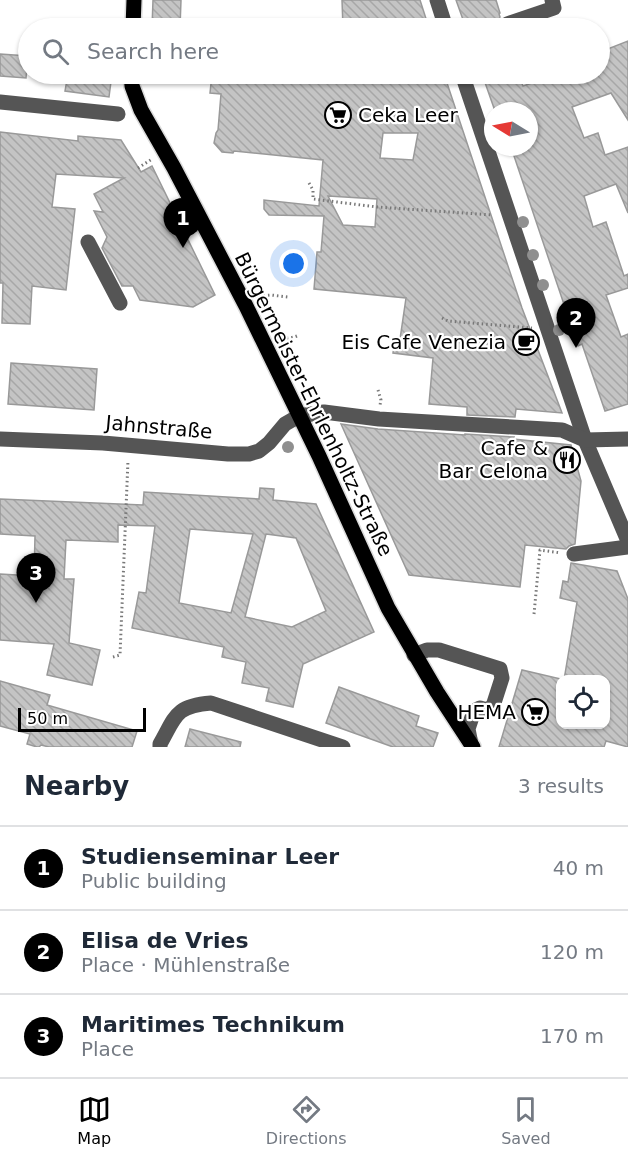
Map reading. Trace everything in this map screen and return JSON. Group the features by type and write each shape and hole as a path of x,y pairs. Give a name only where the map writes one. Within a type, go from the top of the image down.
{"main road":[{"path":"133,18 134,0"},
{"name":"Bürgermeister-Ehrlenholtz-Straße","path":"132,84 141,110 244,302 319,456 388,608 414,655 472,746"}],"street":[{"path":"436,0 442,18"},
{"path":"525,18 554,8 552,0"},
{"path":"465,84 585,440 628,541"},
{"path":"0,102 118,114"},
{"path":"88,242 120,303"},
{"path":"299,416 324,412 379,419 562,430 585,440 628,439"},
{"name":"Jahnstraße","path":"0,439 249,454 259,451 285,424 299,416"},
{"path":"574,554 628,547"},
{"path":"414,655 427,650 440,650 500,669 502,678 493,706 487,710 480,708 474,711 468,729 472,746"},
{"path":"159,747 180,711 195,704 211,703 343,747"}],"path":[{"path":"309,183 313,190 313,199 377,207 510,216"},
{"path":"244,302 260,296 288,297"},
{"path":"442,318 448,321 546,328"},
{"path":"113,657 120,655 128,445"},
{"path":"534,614 540,550 574,554"}],"building":[{"path":"153,0 181,0 180,18 152,18"},
{"path":"342,0 420,0 426,18 343,18"},
{"path":"456,0 496,0 500,18 462,18"},
{"path":"628,41 628,120 611,93 572,107 584,138 598,133 605,155 628,147 628,213 616,184 584,196 593,227 606,222 624,276 628,274 628,288 606,295 621,337 628,334 628,404 605,411 582,344 578,346 514,156 538,156 538,102 492,102 486,84 522,84 523,86 529,84 610,84 610,48"},
{"path":"0,54 18,55 18,77 0,76"},
{"path":"66,84 111,84 109,97 65,91"},
{"path":"211,84 447,84 522,308 562,413 516,409 515,417 467,415 467,407 429,404 433,358 393,353 395,338 400,339 406,298 314,289 317,252 321,252 324,216 269,215 264,209 264,200 319,206 323,160 234,151 233,153 222,152 214,143 218,130 221,94 210,93","holes":["383,133 418,133 413,160 380,158","328,196 377,199 375,227 343,225"]},
{"path":"0,132 78,141 78,136 121,140 141,172 152,166 215,295 193,307 140,300 133,286 122,286 102,248 107,237 94,211 103,212 94,194 124,178 56,174 52,207 75,209 66,290 32,286 30,324 2,323"},
{"path":"11,363 97,369 94,410 8,404"},
{"path":"341,424 378,429 514,437 513,439 571,445 581,481 575,544 566,549 525,545 520,587 409,575"},
{"path":"260,488 274,489 273,500 316,504 374,632 303,664 293,707 266,701 269,688 242,683 246,662 222,657 224,647 132,628 139,592 146,593 155,526 118,525 118,542 66,540 64,579 74,579 69,643 100,650 92,685 47,675 54,644 0,640 0,574 34,576 35,536 0,534 0,499 143,505 144,492 259,499","holes":["190,529 253,534 231,613 179,603","266,534 296,538 326,611 292,627 245,617"]},
{"path":"571,563 617,571 628,599 628,747 606,741 604,747 499,747 522,670 556,678 556,729 610,729 610,675 565,675 577,602 560,598 563,581 568,582"},
{"path":"0,681 50,695 47,705 137,731 132,747 49,747 41,745 37,747 27,744 30,734 0,726"},
{"path":"339,687 419,716 416,726 438,733 433,747 393,747 326,723"},
{"path":"190,729 241,742 240,747 185,747"}],"place":[{"name":"Ceka Leer","path":"338,115"},
{"name":"Studienseminar Leer","path":"183,248"},
{"name":"Eis Cafe Venezia","path":"526,342"},
{"name":"Elisa de Vries","path":"576,348"},
{"name":"Cafe & Bar Celona","path":"567,460"},
{"name":"Maritimes Technikum","path":"36,603"},
{"name":"HEMA","path":"535,712"}]}
